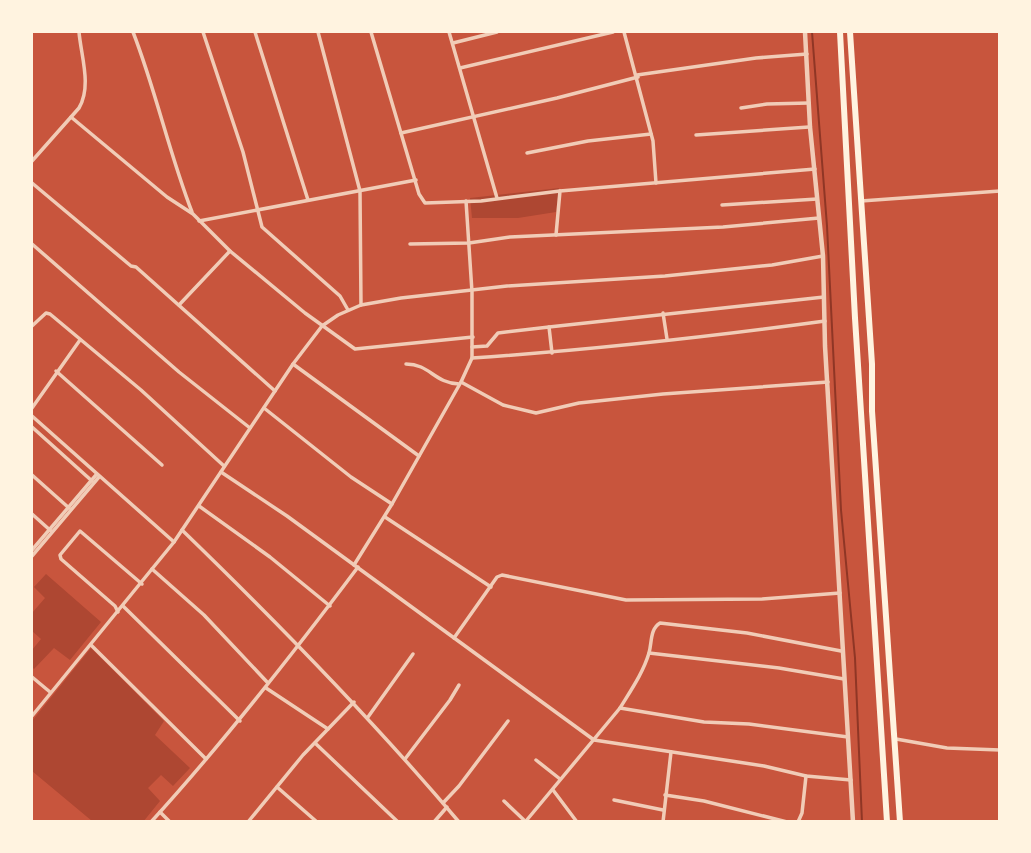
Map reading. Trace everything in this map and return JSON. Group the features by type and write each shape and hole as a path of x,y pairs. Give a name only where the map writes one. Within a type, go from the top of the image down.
{"highway":[{"path":"839,32 887,821"},
{"path":"850,32 872,365 872,411 901,821"}],"street":[{"path":"32,161 84,100 79,32"},
{"path":"133,32 193,214"},
{"path":"203,32 243,152 262,227 340,296 348,310"},
{"path":"255,32 309,200"},
{"path":"318,32 360,191 361,304"},
{"path":"371,32 419,194 425,203 815,169"},
{"path":"449,32 497,198"},
{"path":"453,43 497,32"},
{"path":"460,68 613,32"},
{"path":"624,32 651,134 656,183"},
{"path":"805,32 810,127 823,256 825,346 841,593 841,651 853,821"},
{"path":"401,133 637,76 732,61 807,54"},
{"path":"741,108 809,103"},
{"path":"71,117 167,197 193,214 230,251 322,326 355,349 473,337"},
{"path":"696,135 810,127"},
{"path":"527,153 588,141 651,134"},
{"path":"199,220 416,180"},
{"path":"32,183 121,258 136,267 275,391"},
{"path":"556,235 560,191"},
{"path":"861,201 999,191"},
{"path":"722,205 817,199"},
{"path":"151,821 240,721 330,606 356,566 460,383 472,358 473,337 466,201"},
{"path":"410,244 469,243 510,237 723,227 819,218"},
{"path":"32,244 169,364 250,428"},
{"path":"179,305 230,251"},
{"path":"32,716 174,542 293,363 322,326 348,310 361,304 506,286 692,273 772,265 823,256"},
{"path":"471,347 487,346 498,332 824,297"},
{"path":"32,326 46,313 50,314 141,390 224,466"},
{"path":"663,313 667,339"},
{"path":"472,358 751,332 825,321"},
{"path":"549,327 552,352"},
{"path":"32,408 80,340"},
{"path":"293,363 419,456"},
{"path":"406,363 419,365 443,382 460,383 503,405 536,413 579,403 828,382"},
{"path":"57,371 162,464"},
{"path":"264,408 351,477 392,503"},
{"path":"32,416 174,542"},
{"path":"32,427 92,481"},
{"path":"221,471 594,740 764,766 806,776 850,780"},
{"path":"32,475 70,509"},
{"path":"32,554 97,475"},
{"path":"199,506 270,557 330,606"},
{"path":"32,514 51,531"},
{"path":"384,517 491,587"},
{"path":"182,530 340,687 459,821"},
{"path":"118,612 115,606 61,559 60,555 65,546 80,531 142,584"},
{"path":"152,569 204,615 267,685 328,729"},
{"path":"454,638 497,577 502,575 626,600 762,599 841,593"},
{"path":"123,606 240,721"},
{"path":"504,801 526,821 620,708 641,672 649,653 653,630 660,623 747,633 841,651"},
{"path":"90,644 206,759"},
{"path":"649,653 779,668 844,679"},
{"path":"368,718 413,654"},
{"path":"32,677 50,692"},
{"path":"405,759 459,685"},
{"path":"248,821 314,743 354,702"},
{"path":"620,708 704,722 750,724 848,737"},
{"path":"443,803 508,721"},
{"path":"896,739 947,748 999,750"},
{"path":"314,743 398,821"},
{"path":"663,821 671,752"},
{"path":"536,760 561,779"},
{"path":"798,821 802,813 806,776"},
{"path":"277,787 317,821"},
{"path":"553,789 577,821"},
{"path":"665,795 704,801 787,821"},
{"path":"614,800 664,810"},
{"path":"434,821 447,807"},
{"path":"160,812 170,821"},
{"path":"253,816 259,821"}],"shaded area":[{"path":"559,188 556,212 518,218 472,218 470,198"},
{"path":"46,574 101,622 70,660 54,648 34,669 32,650 41,639 32,631 32,613 45,598 34,587"},
{"path":"91,648 164,721 155,735 190,768 173,786 161,775 148,788 160,801 143,822 92,821 32,771 32,721"}],"waterway":[{"path":"812,32 827,226 841,510 855,658 862,822"}]}
